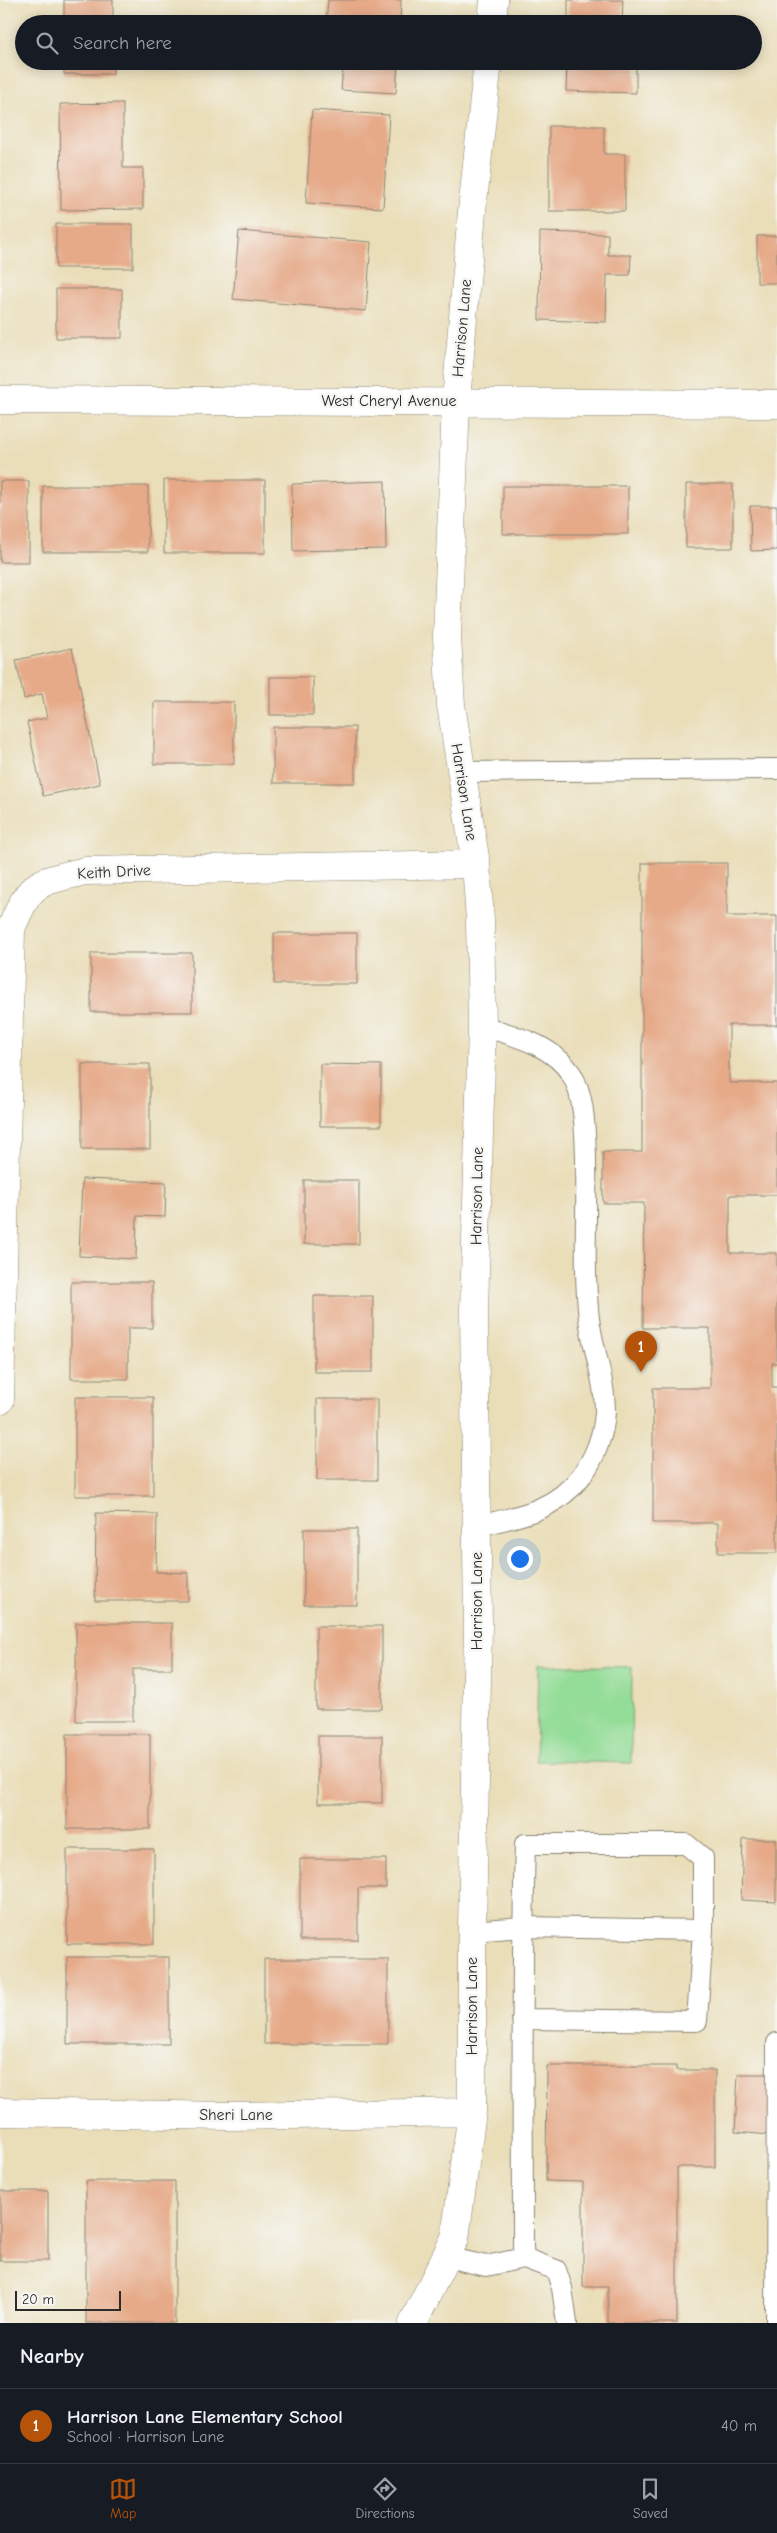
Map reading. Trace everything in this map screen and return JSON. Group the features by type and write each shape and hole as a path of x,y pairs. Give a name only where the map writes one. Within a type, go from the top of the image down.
{"street":[{"path":"493,15 494,0"},
{"name":"Harrison Lane","path":"412,2323 455,2238 472,2112 472,1931 478,1626 474,1311 482,1026 480,920 476,864 451,705 447,637 456,401 472,211 487,70"},
{"name":"West Cheryl Avenue","path":"0,400 777,404"},
{"name":"Keith Drive","path":"0,1400 11,929 24,899 41,882 85,871 476,864"},
{"name":"Sheri Lane","path":"0,2112 229,2116 472,2112"}],"lane":[{"path":"461,772 777,768"},
{"path":"477,1526 536,1512 563,1496 583,1474 599,1444 604,1412 600,1374 589,1319 584,1111 572,1076 554,1055 525,1038 482,1026"},
{"path":"522,2019 697,2021 703,1930 703,1858 686,1844 525,1844 522,1927 522,2019 524,2258"},
{"path":"472,1931 522,1927 703,1930"},
{"path":"776,2323 777,2043"},
{"path":"446,2256 486,2266 524,2258 556,2270 562,2288 567,2323"}],"green space":[{"path":"538,1665 632,1667 631,1763 536,1761"}],"building":[{"path":"64,0 113,0 113,15 64,15"},
{"path":"328,0 401,0 400,15 327,15"},
{"path":"568,0 623,0 622,15 568,15"},
{"path":"64,70 113,70 113,74 64,74"},
{"path":"343,70 397,70 396,93 341,90"},
{"path":"567,70 636,70 636,93 566,91"},
{"path":"123,103 123,168 143,168 143,209 61,210 60,104"},
{"path":"312,110 389,115 383,208 306,203"},
{"path":"549,126 604,126 604,154 625,154 625,211 549,211"},
{"path":"56,224 133,224 133,268 56,268"},
{"path":"239,231 371,242 366,311 233,299"},
{"path":"540,232 608,234 608,255 631,255 630,275 607,275 606,322 539,320"},
{"path":"757,236 777,236 777,283 757,283"},
{"path":"56,289 122,289 122,338 56,338"},
{"path":"164,480 265,480 265,553 164,553"},
{"path":"0,481 29,481 29,562 0,562"},
{"path":"385,481 386,549 293,551 292,484"},
{"path":"686,484 733,484 733,548 686,548"},
{"path":"43,486 148,486 148,552 43,552"},
{"path":"503,486 628,486 628,534 503,534"},
{"path":"750,506 777,506 777,550 751,551"},
{"path":"72,648 100,784 43,796 27,722 47,718 42,694 24,699 16,660"},
{"path":"270,677 313,677 313,715 270,715"},
{"path":"154,702 234,702 234,764 154,764"},
{"path":"273,727 355,727 355,783 273,783"},
{"path":"642,863 727,863 727,916 777,916 777,1025 729,1025 729,1083 777,1083 777,1195 730,1195 730,1253 777,1253 777,1363 772,1363 772,1387 777,1387 777,1553 718,1553 718,1523 653,1523 653,1388 710,1388 710,1328 643,1328 644,1203 603,1203 603,1152 642,1152"},
{"path":"274,933 357,933 357,984 274,984"},
{"path":"91,953 192,953 192,1012 91,1012"},
{"path":"82,1064 150,1064 150,1149 82,1149"},
{"path":"320,1064 381,1065 381,1126 320,1126"},
{"path":"82,1179 166,1182 165,1217 137,1216 136,1259 79,1256"},
{"path":"304,1180 359,1180 359,1244 304,1244"},
{"path":"71,1282 152,1282 152,1328 128,1328 128,1379 71,1379"},
{"path":"314,1296 373,1296 373,1372 314,1372"},
{"path":"75,1397 153,1397 153,1496 75,1496"},
{"path":"317,1399 377,1399 377,1480 317,1480"},
{"path":"96,1513 157,1514 156,1572 188,1573 188,1601 95,1601"},
{"path":"304,1529 357,1529 357,1605 304,1605"},
{"path":"76,1623 172,1623 172,1669 133,1669 133,1721 76,1721"},
{"path":"316,1626 382,1626 382,1709 316,1709"},
{"path":"67,1734 150,1734 150,1829 67,1829"},
{"path":"318,1736 382,1736 382,1803 318,1803"},
{"path":"743,1839 776,1839 776,1902 741,1900"},
{"path":"67,1849 154,1849 154,1944 67,1944"},
{"path":"300,1859 386,1859 386,1888 358,1888 358,1940 300,1940"},
{"path":"67,1957 169,1957 169,2044 67,2044"},
{"path":"264,1959 388,1959 388,2044 264,2044"},
{"path":"547,2066 676,2066 676,2070 715,2070 715,2167 677,2167 677,2323 608,2323 608,2287 583,2287 583,2182 546,2181"},
{"path":"738,2074 770,2074 770,2135 735,2132"},
{"path":"86,2181 175,2181 175,2323 86,2323"},
{"path":"0,2191 48,2191 48,2261 0,2261"}],"place":[{"name":"Harrison Lane Elementary School","path":"641,1372"}]}
